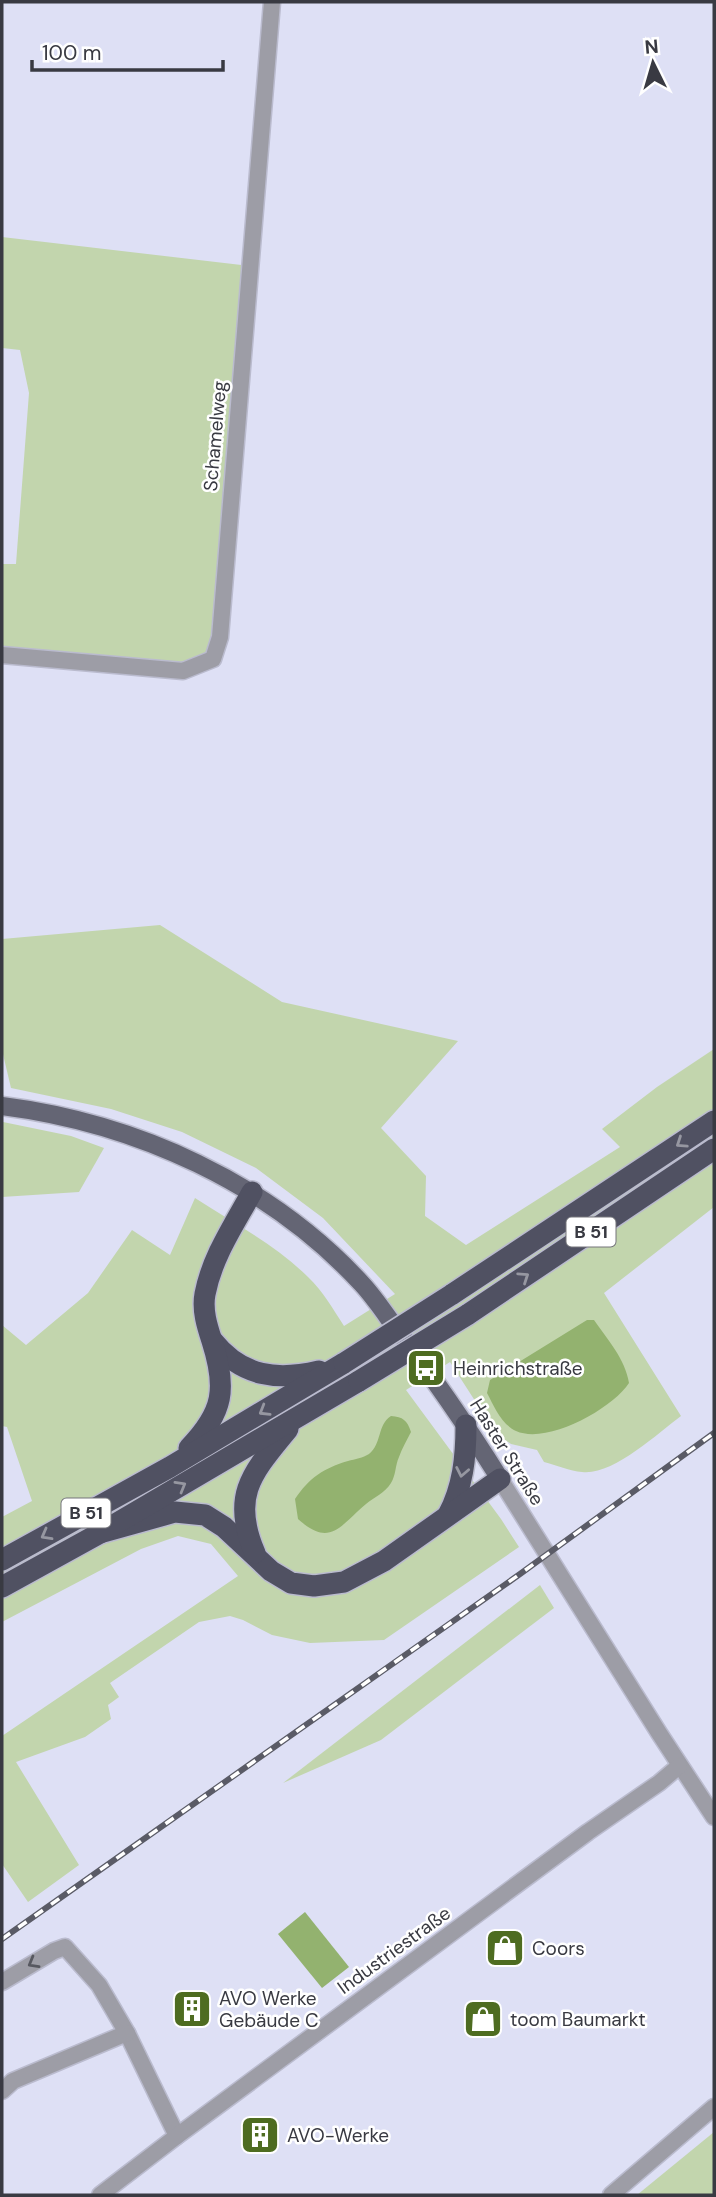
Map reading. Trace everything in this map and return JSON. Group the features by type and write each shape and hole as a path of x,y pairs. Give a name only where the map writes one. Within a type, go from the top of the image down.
{"highway":[{"name":"B 51","path":"2,1560 170,1466 344,1363 451,1296 714,1121"},
{"name":"B 51","path":"2,1587 298,1418 467,1315 714,1149"},
{"path":"170,1466 201,1436 216,1412 221,1394 219,1364 205,1322 204,1296 213,1263 252,1192"},
{"path":"210,1336 223,1353 242,1366 265,1376 294,1377 344,1363"},
{"path":"257,1558 247,1534 244,1508 246,1489 257,1465 298,1418"},
{"path":"447,1517 456,1499 463,1470 466,1425"},
{"path":"100,1533 175,1512 205,1514 224,1527 271,1571 291,1583 314,1586 344,1582 384,1561 500,1479"}],"main road":[{"name":"Haster Straße","path":"2,1106 37,1110 126,1134 175,1153 252,1192 310,1235 362,1284 426,1368 500,1479"}],"street":[{"name":"Schamelweg","path":"2,655 183,671 213,659 220,637 272,2"},
{"name":"Haster Straße","path":"500,1479 679,1766 714,1817"},
{"name":"Industriestraße","path":"100,2195 679,1766"},
{"path":"2,1982 65,1947 99,1985 127,2033 177,2136"},
{"path":"2,2091 13,2081 127,2033"},
{"path":"611,2195 714,2107"}],"shaded area":[{"path":"2,237 250,266 213,659 183,671 2,655 2,564 16,564 29,393 20,350 2,348"},
{"path":"160,925 282,1002 458,1041 381,1128 426,1176 425,1216 466,1245 620,1147 602,1129 657,1087 714,1049 714,1207 604,1293 681,1416 620,1461 594,1471 582,1472 544,1462 537,1450 511,1444 497,1435 450,1362 406,1390 519,1547 384,1640 310,1643 272,1635 230,1616 199,1622 110,1683 119,1697 108,1705 111,1719 85,1737 16,1762 79,1865 28,1902 2,1864 2,1736 238,1576 211,1544 178,1536 141,1549 2,1622 2,1517 32,1501 7,1427 2,1426 2,1325 26,1345 88,1293 132,1230 170,1255 195,1198 296,1265 328,1300 344,1326 395,1294 323,1218 256,1168 182,1132 111,1109 11,1088 2,1050 2,939"},
{"path":"3,1122 71,1136 104,1148 79,1192 2,1197"},
{"path":"587,1320 594,1320 615,1350 629,1383 609,1403 561,1429 529,1434 511,1428 487,1393 490,1380"},
{"path":"391,1416 404,1420 411,1432 389,1486 334,1531 318,1532 309,1528 298,1519 295,1499 318,1475 369,1454 376,1445 383,1424"},
{"path":"540,1585 554,1608 381,1740 283,1783"},
{"path":"305,1912 349,1967 322,1988 278,1934"},
{"path":"714,2132 714,2195 637,2195"}],"railway":[{"path":"2,1939 520,1574 714,1433"}],"place":[{"name":"Heinrichstraße","path":"426,1368"},
{"name":"Coors","path":"505,1948"},
{"name":"AVO Werke Gebäude C","path":"192,2009"},
{"name":"toom Baumarkt","path":"483,2019"},
{"name":"AVO-Werke","path":"260,2135"}]}
